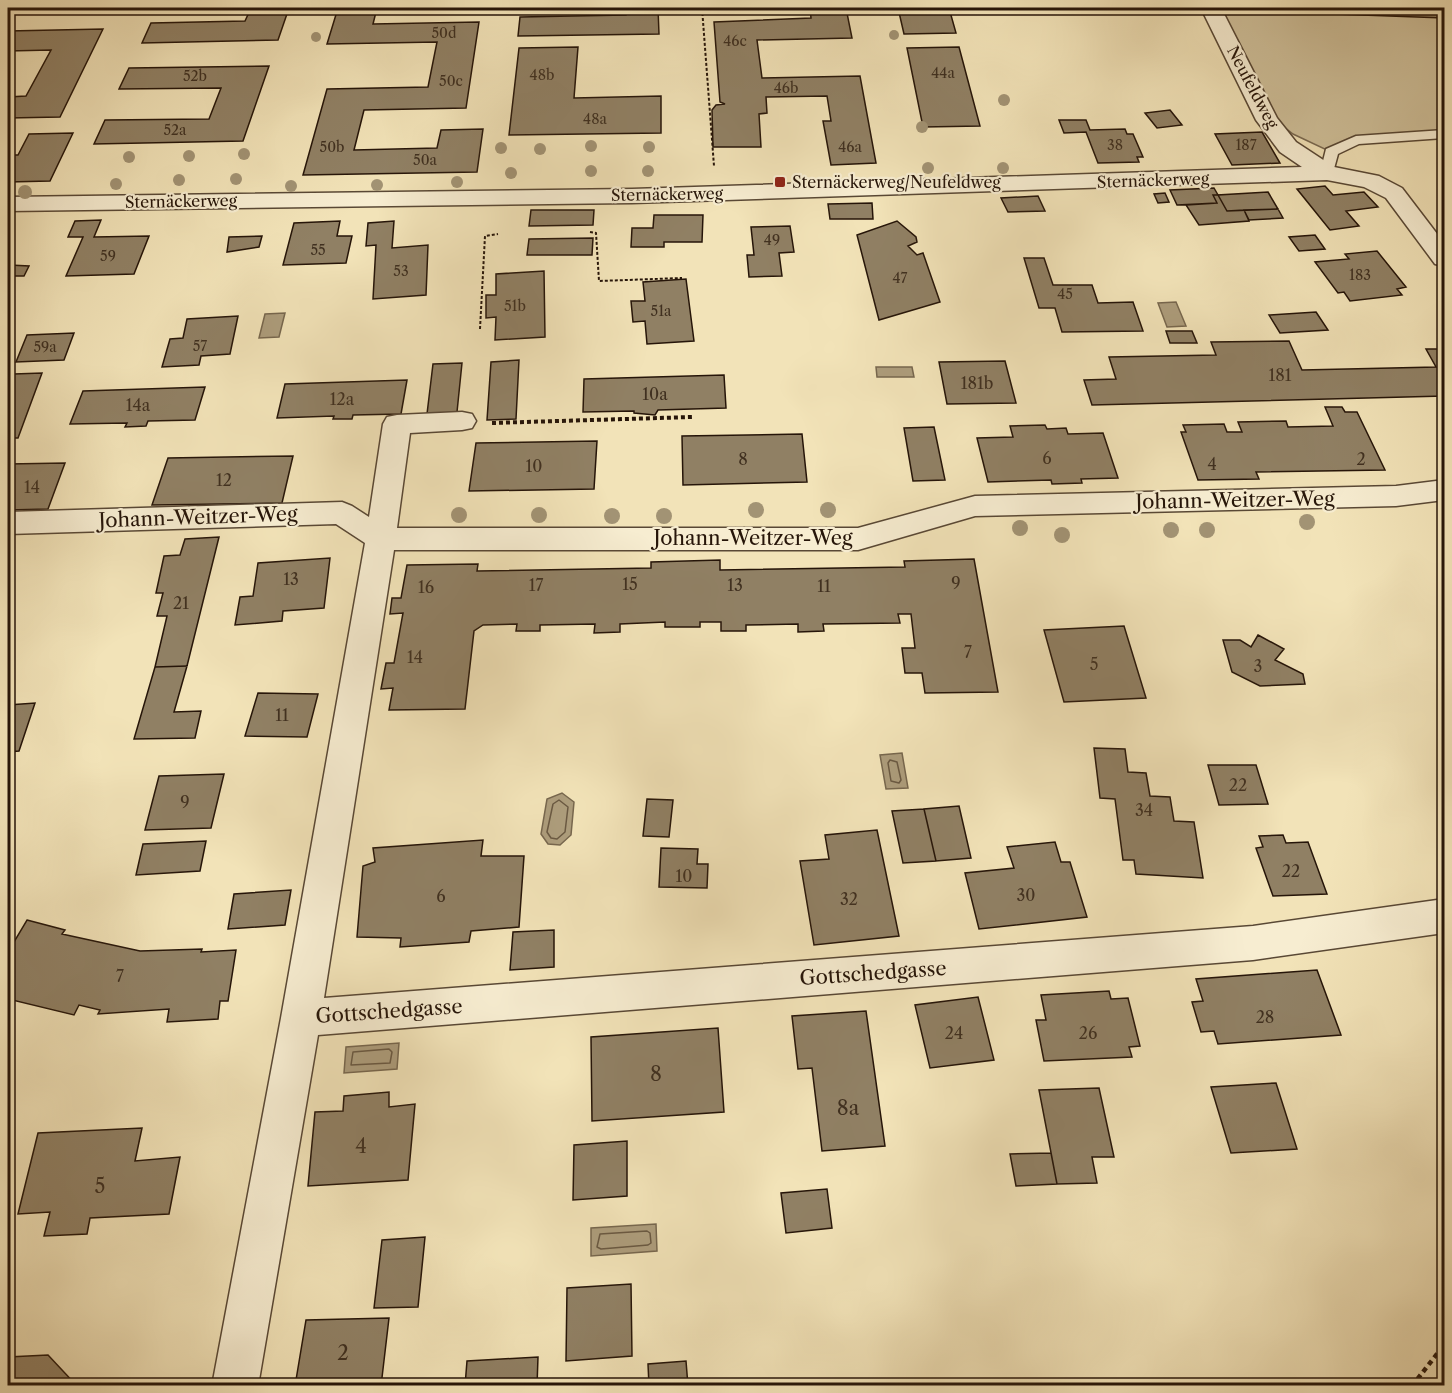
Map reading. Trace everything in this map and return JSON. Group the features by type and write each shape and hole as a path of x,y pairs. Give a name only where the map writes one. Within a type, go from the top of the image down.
{"street":[{"name":"Neufeldweg","path":"1211,8 1267,120 1288,147 1327,173 1371,181 1394,194 1444,258"},
{"name":"Sternäckerweg","path":"8,204 716,193 1327,173"},
{"path":"381,539 397,424 462,421"},
{"name":"Johann-Weitzer-Weg","path":"8,523 342,513 381,539 858,539 975,506 1396,496 1444,490"},
{"name":"Gottschedgasse","path":"235,1386 301,1017 381,539"},
{"name":"Gottschedgasse","path":"301,1017 1252,943 1444,916"}],"lane":[{"path":"1327,173 1331,152 1356,140 1444,134"}],"path":[{"path":"702,8 716,193"},
{"path":"590,232 596,233 599,280 682,278"},
{"path":"480,329 485,236 498,234"},
{"path":"462,421 474,424 692,417"},
{"path":"1412,1386 1444,1345"}],"shaded area":[{"path":"1221,8 1444,8 1444,135 1357,140 1331,152 1293,134 1274,119"}],"water":[{"path":"1176,302 1186,326 1167,327 1158,303"},
{"path":"285,313 279,337 259,338 265,314"},
{"path":"876,367 912,367 914,377 877,377"},
{"path":"902,753 908,788 886,789 880,755"},
{"path":"562,793 574,802 571,835 560,845 548,844 541,834 547,799"},
{"path":"399,1043 397,1069 344,1073 346,1047"},
{"path":"656,1224 657,1251 591,1256 591,1228"}],"building":[{"path":"251,8 289,8 278,40 142,43 151,23 245,21"},
{"path":"338,8 377,8 373,24 479,22 466,108 364,110 354,150 437,148 441,130 483,129 477,172 303,175 327,89 428,87 437,42 327,44"},
{"path":"626,8 658,8 659,34 518,36 520,17 626,15"},
{"path":"810,8 846,8 852,38 757,40 762,78 860,76 876,163 831,165 823,121 831,121 827,96 766,97 767,113 759,114 761,147 713,147 712,110 716,105 725,104 720,102 714,22 811,18"},
{"path":"898,8 949,8 956,33 904,34"},
{"path":"1331,8 1444,8 1444,18 1334,14"},
{"path":"103,29 60,117 8,118 8,97 26,96 51,50 8,51 8,31"},
{"path":"578,47 574,98 661,96 661,133 509,135 519,48"},
{"path":"959,47 980,126 923,127 907,48"},
{"path":"269,66 243,141 94,144 105,120 209,119 221,88 119,89 129,68"},
{"path":"1170,110 1182,125 1157,128 1145,113"},
{"path":"1059,120 1086,120 1090,130 1125,129 1127,134 1133,134 1143,157 1137,157 1139,162 1098,163 1086,132 1064,133"},
{"path":"1262,132 1280,163 1232,165 1215,134"},
{"path":"73,133 50,181 8,182 8,155 18,155 29,134"},
{"path":"1325,186 1333,195 1364,192 1378,207 1346,211 1359,226 1330,230 1297,189"},
{"path":"1214,188 1218,195 1213,195 1217,203 1177,205 1170,190"},
{"path":"1268,192 1278,209 1227,211 1218,195"},
{"path":"1165,193 1169,202 1158,203 1154,194"},
{"path":"1213,195 1218,195 1227,211 1244,210 1249,221 1199,225 1186,205 1217,203"},
{"path":"1038,196 1045,211 1008,212 1001,198"},
{"path":"872,203 873,219 830,219 828,204"},
{"path":"1278,209 1283,218 1249,220 1244,210"},
{"path":"531,210 594,210 593,225 529,226"},
{"path":"654,215 703,215 702,242 664,242 664,247 631,247 632,228 653,228"},
{"path":"101,220 94,237 149,236 134,274 66,276 83,237 68,237 75,221"},
{"path":"340,221 337,236 352,236 346,263 283,265 294,223"},
{"path":"394,221 392,248 428,245 426,295 373,299 376,245 366,246 368,223"},
{"path":"897,221 916,237 917,242 908,246 917,255 923,253 940,302 879,320 857,235"},
{"path":"790,226 794,252 779,253 782,276 749,277 747,255 754,255 751,227"},
{"path":"1315,235 1325,249 1299,251 1289,237"},
{"path":"262,236 259,247 227,252 229,237"},
{"path":"593,238 592,255 527,255 529,239"},
{"path":"1377,251 1406,287 1397,289 1402,295 1350,301 1344,292 1338,293 1315,262 1349,259 1345,254"},
{"path":"1024,258 1044,258 1053,285 1092,285 1098,303 1133,302 1143,331 1062,332 1055,308 1039,308"},
{"path":"9,265 29,266 24,276 8,276"},
{"path":"544,271 545,337 495,340 496,317 486,318 486,295 496,295 496,274"},
{"path":"686,279 694,341 647,344 645,321 633,322 631,301 645,301 643,282"},
{"path":"1316,312 1328,330 1280,333 1269,315"},
{"path":"238,316 230,354 201,356 199,365 162,367 170,339 183,338 187,319"},
{"path":"1166,331 1192,331 1197,343 1170,343"},
{"path":"74,333 64,360 16,362 27,335"},
{"path":"1289,341 1302,370 1436,367 1426,349 1444,349 1444,396 1092,405 1084,380 1116,379 1109,357 1216,355 1211,342"},
{"path":"519,360 516,419 487,420 491,362"},
{"path":"1005,361 1016,403 947,404 939,362"},
{"path":"462,363 457,412 427,414 433,364"},
{"path":"42,373 18,438 8,438 8,391 14,374"},
{"path":"724,375 726,408 658,410 655,415 634,413 634,411 583,412 584,379"},
{"path":"407,380 401,414 353,415 352,419 333,419 334,416 277,418 285,384"},
{"path":"205,387 195,420 148,421 146,426 125,427 127,423 70,424 83,391"},
{"path":"1325,407 1342,407 1345,412 1357,412 1385,470 1256,472 1259,479 1198,480 1181,432 1186,432 1183,425 1224,424 1227,432 1242,432 1238,422 1286,421 1288,427 1333,426"},
{"path":"1045,425 1047,429 1066,428 1068,434 1103,433 1118,478 1081,479 1082,483 1052,484 1051,480 988,482 977,438 1013,437 1010,426"},
{"path":"934,427 945,480 913,481 904,428"},
{"path":"802,434 807,482 683,485 682,436"},
{"path":"597,441 594,489 469,491 476,443"},
{"path":"293,456 282,503 152,505 168,458"},
{"path":"65,463 48,509 8,510 8,464"},
{"path":"219,537 187,666 155,667 167,616 157,616 163,593 156,593 164,556 180,555 185,539"},
{"path":"330,558 324,608 283,611 282,621 235,625 240,597 253,596 258,563"},
{"path":"974,559 998,692 925,693 922,673 905,673 902,648 915,648 911,614 898,614 900,623 823,624 824,631 798,632 798,624 746,625 746,631 721,631 721,622 700,622 700,627 665,627 665,622 620,624 620,632 594,633 595,624 540,625 540,631 516,631 517,624 483,625 474,631 465,709 389,710 393,688 381,689 386,663 394,663 403,613 390,614 392,598 401,598 407,565 478,564 477,571 651,568 651,562 720,560 720,570 905,567 904,561"},
{"path":"1124,626 1146,698 1064,702 1044,630"},
{"path":"1258,635 1284,649 1275,660 1303,674 1305,684 1260,686 1232,672 1223,640 1240,640 1251,647"},
{"path":"187,666 174,712 201,711 195,738 134,739 155,667"},
{"path":"258,693 318,694 307,737 245,736"},
{"path":"35,703 19,751 8,752 8,705"},
{"path":"1094,748 1125,749 1128,772 1146,773 1150,796 1170,797 1174,821 1194,822 1203,878 1136,874 1134,860 1123,860 1115,799 1100,798"},
{"path":"1208,765 1256,765 1268,804 1219,805"},
{"path":"224,774 211,828 145,830 159,776"},
{"path":"647,799 673,800 669,837 643,836"},
{"path":"959,806 971,858 936,861 924,809"},
{"path":"924,809 936,861 903,863 892,811"},
{"path":"877,830 899,936 814,945 800,861 829,859 825,835"},
{"path":"1283,835 1286,843 1308,842 1327,894 1273,896 1256,848 1263,847 1259,836"},
{"path":"483,840 481,856 524,856 519,927 471,931 469,942 400,947 401,938 357,937 363,866 375,862 373,848"},
{"path":"206,841 200,871 136,875 143,844"},
{"path":"1055,842 1061,862 1070,862 1087,917 979,929 965,873 1014,868 1007,847"},
{"path":"661,848 698,849 697,864 708,864 707,888 659,887"},
{"path":"291,890 285,925 228,929 234,894"},
{"path":"27,920 65,930 62,934 140,951 236,950 228,1001 220,1001 218,1019 167,1022 169,1009 98,1014 100,1010 79,1005 74,1015 8,999 8,952"},
{"path":"554,930 554,967 510,970 513,932"},
{"path":"1317,970 1341,1035 1218,1044 1214,1031 1201,1032 1192,1002 1203,1001 1196,979"},
{"path":"1109,991 1111,999 1128,998 1140,1046 1129,1047 1132,1057 1044,1061 1036,1020 1046,1020 1041,995"},
{"path":"978,997 994,1060 930,1068 915,1005"},
{"path":"866,1011 885,1146 822,1151 812,1068 798,1069 792,1016"},
{"path":"718,1028 724,1112 592,1121 591,1037"},
{"path":"1276,1083 1297,1149 1231,1153 1211,1087"},
{"path":"1099,1088 1114,1157 1092,1157 1097,1183 1057,1184 1039,1090"},
{"path":"389,1092 389,1107 415,1104 408,1180 308,1186 315,1112 343,1111 344,1096"},
{"path":"142,1128 135,1161 180,1157 169,1214 90,1218 87,1234 44,1236 50,1212 18,1214 38,1133"},
{"path":"627,1141 627,1196 573,1200 574,1145"},
{"path":"1051,1153 1057,1184 1016,1186 1010,1154"},
{"path":"827,1189 832,1228 786,1233 781,1193"},
{"path":"425,1237 418,1307 374,1308 382,1240"},
{"path":"631,1284 632,1356 566,1361 567,1288"},
{"path":"389,1318 381,1386 295,1386 306,1320"},
{"path":"48,1355 77,1386 8,1386 8,1357"},
{"path":"538,1357 537,1386 465,1386 467,1361"},
{"path":"686,1361 688,1386 649,1386 648,1364"}],"place":[{"name":"Sternäckerweg/Neufeldweg","path":"780,182"}]}
